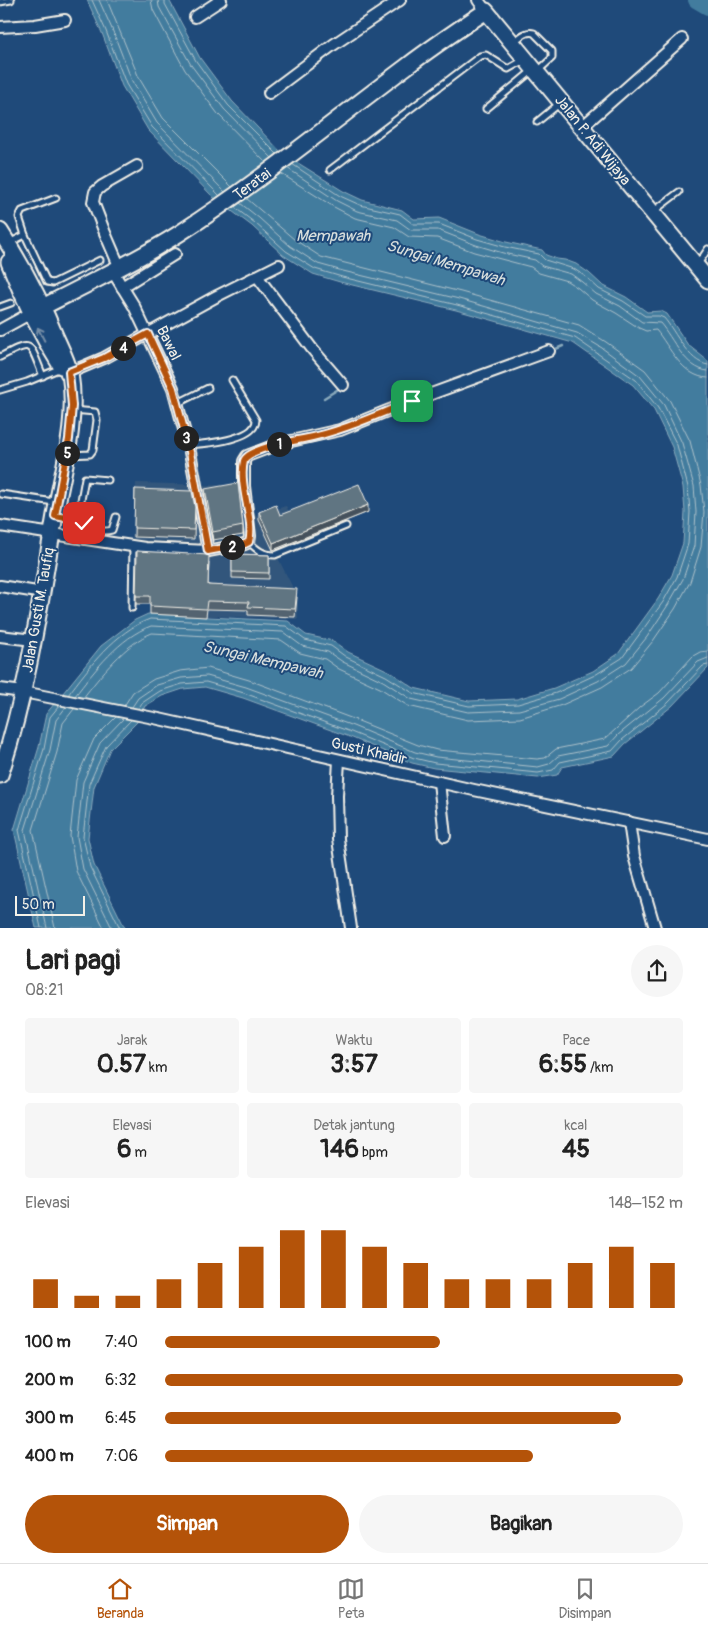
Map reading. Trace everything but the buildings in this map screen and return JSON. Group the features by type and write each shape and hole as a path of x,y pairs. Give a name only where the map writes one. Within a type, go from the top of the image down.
{"main road":[{"name":"Jalan P. Adi Wijaya","path":"482,5 708,280"},
{"name":"Teratai","path":"37,310 116,270 179,234 226,202 301,148 482,5"},
{"path":"2,238 21,293 37,310 47,345 67,374"},
{"name":"Jalan Gusti M. Taufiq","path":"0,775 23,692 43,593 72,410 67,374"}],"street":[{"path":"195,17 221,0"},
{"path":"269,93 334,45 400,0"},
{"path":"0,27 34,25 65,20"},
{"path":"582,127 682,39"},
{"name":"Bawal","path":"137,166 102,186 95,192 93,202 122,287 134,306 166,371 177,404 188,446 208,551"},
{"path":"122,287 175,254"},
{"path":"67,374 104,358 217,296 279,265"},
{"path":"258,276 313,350 343,385"},
{"name":"Teratai","path":"0,330 37,310"},
{"path":"0,526 133,546 208,551 245,544 249,542 250,532 244,478 244,461 247,456 278,444 340,430 412,401 549,351"},
{"path":"0,586 43,593"},
{"path":"0,636 33,640"},
{"name":"Gusti Khaidir","path":"0,689 159,719 439,782 708,839"},
{"path":"339,760 337,796 338,839 351,928"},
{"path":"439,782 445,836"},
{"path":"629,822 634,856 655,928"}],"lane":[{"path":"0,2 11,0"},
{"path":"330,170 480,56 486,55 508,70 532,67 552,58 552,51 534,33 531,32 524,35 513,43"},
{"path":"486,109 532,67"},
{"path":"537,122 562,102"},
{"path":"652,213 679,192"},
{"path":"56,198 22,211 19,217 25,235 47,282 53,283 100,260"},
{"path":"2,238 25,235"},
{"path":"696,266 708,249"},
{"path":"0,308 11,303"},
{"path":"0,357 22,346 31,347 43,376"},
{"path":"0,390 43,376 67,374"},
{"path":"188,446 226,440 254,428 256,420 232,380"},
{"path":"177,404 208,388"},
{"path":"66,455 86,455 90,454 93,450 97,416 95,412 72,410"},
{"path":"78,517 84,479 87,477 108,480"},
{"path":"1,494 56,509 72,519 78,517"},
{"path":"78,517 93,529 105,531 112,530 116,517"},
{"path":"249,542 259,552 275,555 346,526"},
{"path":"132,608 133,546"}],"shaded area":[{"path":"136,483 240,486 256,515 286,506 306,545 278,558 298,598 298,619 149,614 149,605 134,604 132,537"}],"water":[{"name":"Mempawah","path":"87,0 169,0 200,58 232,101 282,153 343,191 362,200 402,210 414,219 439,218 479,234 542,250 546,255 576,264 602,285 626,297 647,312 661,311 667,314 688,345 708,361 708,668 672,706 625,744 614,756 562,767 557,775 538,778 434,768 412,763 350,737 243,698 205,687 183,689 162,696 145,706 137,722 110,749 94,787 88,838 94,865 125,928 36,928 14,830 39,747 46,714 101,646 135,620 148,614 288,621 306,635 333,641 348,652 389,671 414,688 469,701 517,699 554,688 593,671 618,654 658,599 672,575 683,543 685,512 683,487 672,447 654,410 633,385 573,343 456,310 313,274 283,255 252,226 213,197 148,130 122,86"}],"waterway":[{"path":"696,0 708,7"},
{"path":"551,351 563,346"},
{"path":"324,398 339,387"}],"route":[{"path":"84,523 78,517 72,519 55,516 69,439 72,396 69,372 104,358 148,334 173,388 190,452 208,551 249,542 250,532 244,478 244,461 247,456 278,444 340,430 412,401"}],"water label":[{"name":"Sungai Mempawah","path":"446,262"},
{"name":"Sungai Mempawah","path":"263,659"}]}
